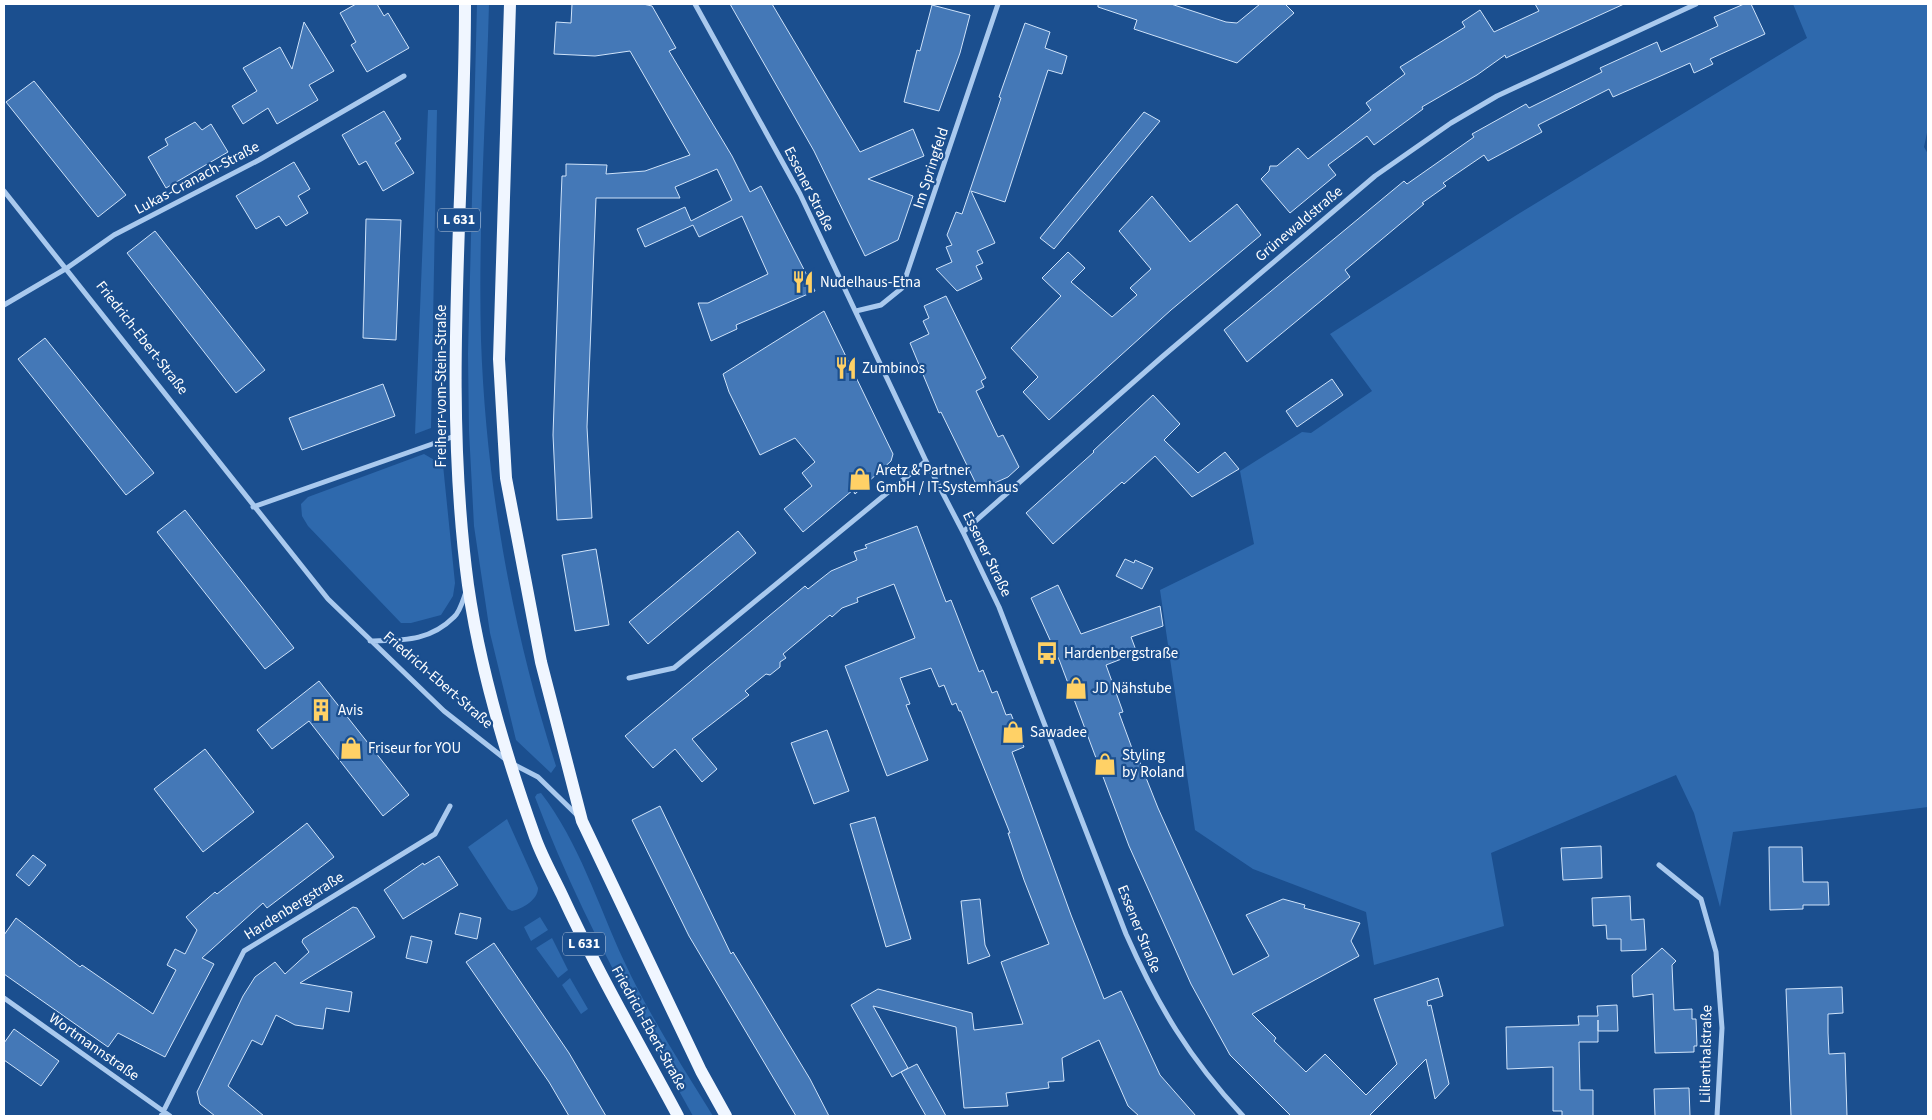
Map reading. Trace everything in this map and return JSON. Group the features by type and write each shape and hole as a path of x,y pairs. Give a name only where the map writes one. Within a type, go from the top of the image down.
{"main road":[{"name":"Freiherr-vom-Stein-Straße","path":"464,4 455,436 460,512 468,587 486,675 509,762"},
{"name":"Friedrich-Ebert-Straße","path":"510,4 499,359 506,478 547,690 582,821 702,1071 726,1116"},
{"name":"Friedrich-Ebert-Straße","path":"509,762 536,841 583,941 678,1116"}],"street":[{"name":"Essener Straße","path":"695,4 800,194 926,461 963,532 998,607 1126,934 1149,987 1178,1035 1212,1083 1243,1116"},
{"name":"Im Springfeld","path":"856,311 881,305 902,288 998,4"},
{"name":"Grünewaldstraße","path":"963,532 1162,357 1375,176 1451,123 1497,96 1696,4"},
{"name":"Lukas-Cranach-Straße","path":"4,305 67,268 114,235 259,160 404,76"},
{"name":"Friedrich-Ebert-Straße","path":"4,191 67,268 253,507 328,599 369,641 444,710 509,762 538,776 568,804 582,821"},
{"path":"253,507 455,436"},
{"path":"629,678 674,668 926,461"},
{"name":"Friedrich-Ebert-Straße","path":"369,641 416,640 430,634 456,616 468,587"},
{"name":"Hardenbergstraße","path":"160,1116 244,952 435,834 450,806"},
{"name":"Lilienthalstraße","path":"1659,865 1701,899 1716,952 1722,1028 1717,1116"},
{"name":"Wortmannstraße","path":"4,998 170,1116"}],"shaded area":[{"path":"477,4 489,4 481,214 480,298 484,394 489,448 495,502 514,609 540,715 556,766 551,773 516,740 490,633 474,526 469,431 468,354"},
{"path":"1793,4 1928,4 1928,128 1924,147 1928,154 1928,807 1733,832 1720,907 1694,813 1676,775 1491,853 1504,926 1374,965 1366,912 1253,869 1195,830 1160,590 1254,544 1240,471 1302,432 1311,433 1372,391 1330,334 1515,216 1807,38"},
{"path":"428,110 437,110 431,428 415,434"},
{"path":"424,454 443,465 455,583 453,596 441,615 411,623 401,623 308,526 302,516 301,504 308,497"},
{"path":"541,793 577,853 624,961 644,1001 713,1116 693,1116 608,960 551,839 535,797"},
{"path":"507,819 538,888 532,900 525,906 512,911 508,909 468,847"},
{"path":"540,917 548,930 531,941 524,927"},
{"path":"552,938 568,970 558,978 536,948"},
{"path":"570,978 588,1009 581,1014 562,985"}],"building":[{"path":"356,4 377,4 384,16 388,13 409,48 367,72 351,45 356,42 340,13"},
{"path":"572,4 643,4 652,6 676,48 669,51 732,156 750,192 761,186 815,291 736,325 737,329 711,341 698,303 708,303 768,274 742,216 699,237 693,225 645,247 637,229 685,207 691,221 732,200 717,169 675,187 680,198 596,198 587,427 592,518 557,520 553,435 562,176 566,176 566,164 607,165 606,174 645,171 690,155 630,51 595,56 554,54 556,22 571,23"},
{"path":"730,4 772,4 860,152 913,129 924,156 868,179 913,196 898,240 865,256 814,151"},
{"path":"1098,4 1171,4 1226,22 1237,23 1260,4 1285,4 1294,13 1237,63 1134,29 1137,20 1098,7"},
{"path":"1535,4 1624,4 1506,58 1505,55 1477,75 1422,107 1423,109 1374,145 1367,136 1328,165 1336,175 1290,213 1261,179 1269,171 1270,166 1277,166 1298,148 1308,159 1371,110 1366,103 1405,74 1400,67 1465,27 1462,22 1480,10 1494,32 1539,11"},
{"path":"1744,4 1751,4 1765,34 1710,59 1713,64 1694,73 1690,63 1613,97 1609,89 1538,125 1542,132 1488,161 1484,155 1443,183 1446,186 1422,203 1424,204 1345,270 1350,277 1247,362 1224,330 1404,181 1407,184 1474,137 1472,134 1526,104 1529,108 1602,72 1600,68 1657,42 1661,52 1718,26 1714,17"},
{"path":"932,5 970,15 960,53 939,111 904,102 917,50 920,51"},
{"path":"304,22 334,71 309,85 318,100 277,124 268,108 243,124 232,106 257,91 243,68 280,47 292,69"},
{"path":"1025,23 1050,32 1045,48 1067,56 1062,74 1048,70 1005,202 971,191 995,243 977,251 983,263 976,266 982,279 957,291 936,269 952,262 946,247 952,245 947,235 956,212 962,214 1001,98 999,97"},
{"path":"34,81 126,195 98,217 6,102"},
{"path":"384,111 401,139 395,143 414,173 383,191 366,161 359,165 342,135"},
{"path":"1144,112 1160,121 1054,249 1040,238"},
{"path":"195,122 202,130 211,124 228,152 166,188 148,157 168,145 165,139"},
{"path":"294,162 310,189 298,196 308,213 286,226 279,216 256,229 236,196"},
{"path":"1152,196 1190,242 1237,204 1261,235 1171,310 1049,420 1023,392 1038,377 1011,348 1061,296 1042,278 1068,252 1085,268 1071,282 1112,317 1137,295 1130,288 1151,269 1119,231"},
{"path":"366,219 401,220 396,340 363,338"},
{"path":"155,231 265,370 236,393 127,253"},
{"path":"946,296 986,378 981,381 984,387 976,391 998,437 1003,435 1019,467 1008,477 979,490 941,412 939,413 910,343 929,334 923,321 929,318 924,306"},
{"path":"824,311 893,454 891,461 855,494 853,490 803,532 784,509 812,486 802,473 815,462 795,438 760,455 729,392 723,374"},
{"path":"45,338 154,473 126,495 18,359"},
{"path":"1332,379 1343,395 1297,427 1286,411"},
{"path":"383,384 395,416 302,450 289,418"},
{"path":"1153,395 1180,424 1164,440 1198,473 1225,452 1239,469 1192,497 1155,456 1124,484 1122,482 1053,544 1026,513 1094,452"},
{"path":"185,510 294,648 265,669 157,532"},
{"path":"917,526 946,602 951,600 979,672 983,670 992,693 997,691 1006,715 1011,714 1024,747 1012,752 1071,915 1104,999 1121,991 1160,1075 1196,1116 1139,1116 1128,1106 1099,1040 1062,1058 1064,1081 1048,1082 1049,1088 1006,1093 1008,1106 964,1108 956,1027 873,1006 908,1068 892,1077 851,1005 878,989 972,1013 974,1030 1023,1024 1001,962 1049,944 1024,880 1008,833 1010,833 961,711 959,711 956,703 952,705 944,685 939,687 931,668 900,678 910,704 906,705 928,760 887,776 845,666 915,638 894,584 857,598 858,602 842,608 832,617 830,615 783,654 786,658 780,662 780,667 770,675 766,674 745,691 749,695 692,739 717,769 702,782 675,749 653,768 625,736 805,586 808,589 831,571 857,560 854,552 867,548 865,545"},
{"path":"738,531 756,553 648,644 629,622"},
{"path":"596,549 609,625 575,631 562,555"},
{"path":"1125,559 1134,563 1135,560 1153,568 1142,589 1116,576"},
{"path":"1058,585 1081,634 1160,606 1163,626 1131,637 1137,653 1106,665 1123,712 1119,713 1133,751 1135,750 1158,808 1233,975 1269,956 1246,915 1283,899 1305,905 1304,908 1360,923 1351,941 1359,956 1252,1014 1276,1038 1274,1041 1306,1072 1325,1054 1366,1095 1397,1064 1374,999 1438,978 1443,996 1427,1001 1428,1006 1431,1005 1449,1084 1435,1099 1426,1059 1369,1116 1291,1116 1230,1055 1191,984 1129,846 1060,662 1031,598"},
{"path":"319,681 409,795 383,816 309,721 272,749 257,730"},
{"path":"827,730 849,791 814,804 791,743"},
{"path":"205,749 254,812 203,852 154,789"},
{"path":"660,806 731,954 733,952 810,1079 829,1116 796,1116 689,936 632,820"},
{"path":"875,817 911,939 886,947 850,824"},
{"path":"307,823 334,857 267,908 263,903 202,958 214,964 165,1057 118,1033 108,1047 4,974 4,935 16,918 80,967 82,965 153,1014 176,970 167,965 175,949 185,954 197,930 186,917 215,892 217,894"},
{"path":"1601,846 1602,878 1563,880 1561,848"},
{"path":"1769,847 1802,847 1803,882 1828,882 1829,905 1803,905 1803,909 1770,910"},
{"path":"33,855 46,865 29,886 16,875"},
{"path":"439,856 458,885 403,919 384,890 423,863 424,865"},
{"path":"1630,896 1631,920 1644,919 1646,950 1621,951 1621,939 1607,939 1606,925 1593,926 1592,898"},
{"path":"980,899 985,945 990,956 968,964 961,901"},
{"path":"353,907 357,908 375,937 300,983 352,992 349,1012 326,1008 323,1029 295,1025 276,1015 262,1045 252,1040 228,1086 264,1116 215,1116 200,1104 197,1092 243,996 255,977 275,962 285,974 309,952 302,942 303,939"},
{"path":"460,913 481,918 477,939 455,934"},
{"path":"411,936 432,941 427,963 406,958"},
{"path":"494,943 569,1053 606,1116 569,1116 549,1082 466,962"},
{"path":"1662,948 1676,961 1672,965 1674,1010 1692,1009 1692,1019 1696,1019 1697,1046 1694,1046 1694,1052 1655,1053 1653,994 1633,997 1632,975"},
{"path":"1842,987 1843,1013 1828,1014 1828,1033 1829,1054 1845,1053 1847,1116 1791,1116 1786,989"},
{"path":"1617,1005 1618,1031 1598,1031 1598,1042 1579,1042 1580,1090 1593,1090 1593,1116 1562,1116 1562,1111 1553,1111 1553,1067 1507,1069 1506,1027 1579,1025 1578,1016 1598,1016 1597,1006"},
{"path":"14,1029 59,1061 41,1086 4,1060 4,1043"},
{"path":"917,1064 946,1116 926,1116 901,1072"},
{"path":"1689,1088 1690,1116 1655,1116 1654,1089"}],"place":[{"name":"Nudelhaus-Etna","path":"803,282"},
{"name":"Zumbinos","path":"846,368"},
{"name":"Aretz & Partner GmbH / IT-Systemhaus","path":"860,479"},
{"name":"Hardenbergstraße","path":"1047,653"},
{"name":"JD Nähstube","path":"1076,688"},
{"name":"Avis","path":"321,710"},
{"name":"Sawadee","path":"1013,732"},
{"name":"Friseur for YOU","path":"351,748"},
{"name":"Styling by Roland","path":"1105,764"}]}
